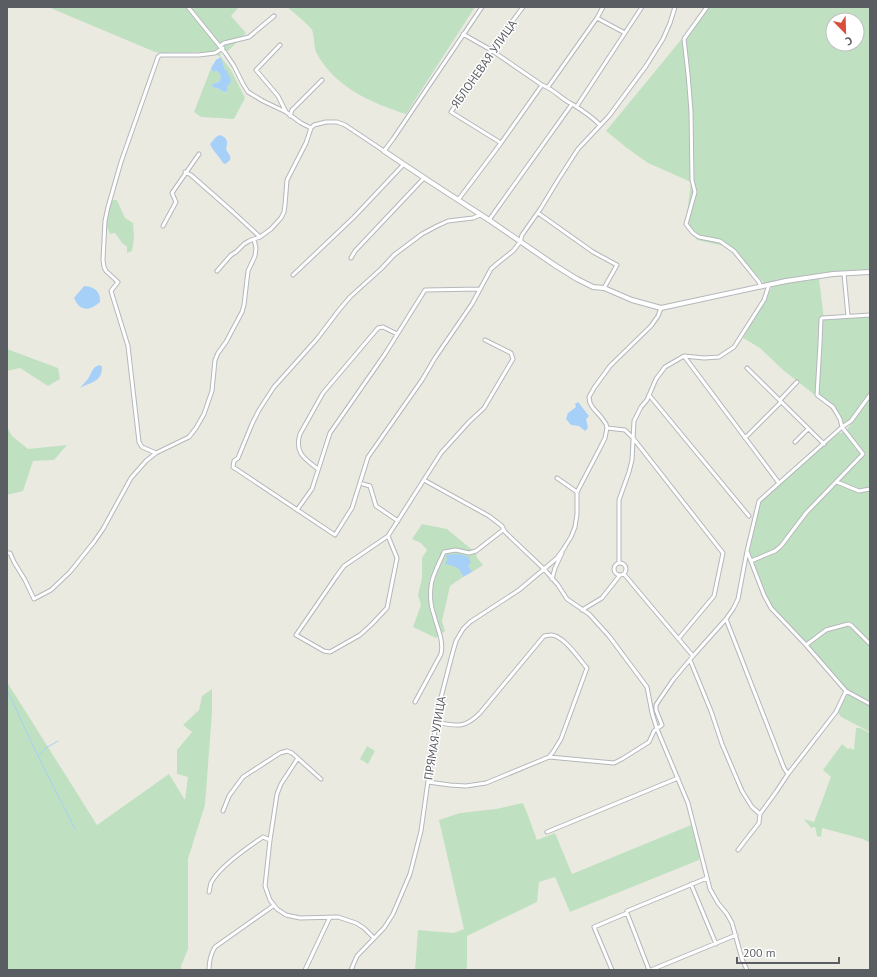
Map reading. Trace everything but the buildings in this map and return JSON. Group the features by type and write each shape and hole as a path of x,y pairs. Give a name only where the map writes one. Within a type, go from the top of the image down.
{"street":[{"path":"188,7 221,47 234,66 248,92 263,102 286,112"},
{"path":"384,151 482,7"},
{"name":"ЯБЛОНЕВАЯ УЛИЦА","path":"501,143 451,112 491,50 524,7"},
{"path":"548,87 604,7"},
{"path":"576,106 642,7"},
{"path":"480,215 473,218 448,221 422,234 394,255 350,297 317,339 274,387 259,410 241,453 234,461 233,467 335,535 352,508 368,457 422,380 435,358 472,304 491,269 513,251 520,242 522,235 538,213 578,149 609,116 646,66 663,39 675,7"},
{"path":"707,7 684,39 691,111 692,180 695,192 686,224 693,233 700,237 720,241 734,251 759,282 761,287"},
{"path":"156,453 142,447 139,442 128,346 111,291 118,282 106,271 104,267 105,221 108,207 158,57 160,55 199,55 215,53 224,43 249,37 274,16"},
{"path":"597,18 625,32"},
{"path":"463,34 491,50 542,85 548,87 600,125"},
{"path":"280,45 256,70 278,96 286,112 290,116 311,128"},
{"path":"290,116 292,110 322,80"},
{"path":"458,200 542,85"},
{"path":"489,220 572,104"},
{"path":"217,271 231,255 244,244 260,237 271,229 281,218 284,212 287,180 306,143 311,128 320,123 337,122 345,125 577,279 644,304 661,308 786,281 819,276 870,272"},
{"path":"163,226 176,202 172,193 199,154"},
{"path":"293,275 346,226 404,164"},
{"path":"186,172 260,237"},
{"path":"351,258 424,178"},
{"path":"538,213 593,252 617,265 604,288"},
{"path":"7,553 10,553 34,599 51,590 70,572 94,542 132,478 146,460 156,453 189,437 204,414 212,392 218,353 226,342 244,306 248,271 255,256 256,248 254,239"},
{"path":"844,274 848,316"},
{"path":"620,575 616,574 614,570 616,564 619,562 619,500 632,460 634,420 641,407 647,400 656,379 665,367 684,356 704,358 719,357 734,347 764,300 769,285"},
{"path":"297,510 312,489 330,433 385,354 424,290 480,289"},
{"path":"552,579 555,568 575,527 577,514 577,492 605,438 607,428 606,424 593,408 589,397 610,366 651,326 658,316 661,308"},
{"path":"751,561 775,551 781,546 806,513 863,454 842,427 840,419 833,407 817,395 821,319 870,314"},
{"path":"318,469 304,458 298,450 298,440 322,393 378,328 383,327 397,334"},
{"path":"388,536 396,558 387,608 360,635 330,652 324,651 296,635 344,566 388,536 441,453 484,408 513,359 511,353 485,340"},
{"path":"684,356 778,483"},
{"path":"747,368 824,444"},
{"path":"745,438 781,401 797,382"},
{"path":"649,395 749,516"},
{"path":"549,756 614,763 649,742 654,731 662,725 656,710 656,705 673,680 733,609 738,598 759,501 842,427 851,421 870,395"},
{"path":"607,428 625,430 633,438 723,553 714,596 678,638"},
{"path":"795,442 808,429"},
{"path":"556,478 577,492"},
{"path":"424,480 489,516 502,526 505,532 544,569 567,599 589,614 609,636 647,687 652,714 657,729 688,802 710,889 718,903 727,914 736,935 742,959 747,970"},
{"path":"837,482 859,491 870,489"},
{"path":"363,484 370,486 376,506 398,521"},
{"path":"415,702 441,654 442,649 442,642 433,614 430,586 444,552 456,550 469,553 476,551 504,530"},
{"name":"ПРЯМАЯ УЛИЦА","path":"350,970 358,956 384,928 393,914 410,874 421,831 438,709 456,641 463,629 470,622 519,590 557,558 564,548"},
{"path":"747,551 764,595 771,608 846,691 870,704"},
{"path":"619,562 626,566 624,574"},
{"path":"624,574 693,656"},
{"path":"582,610 602,598 620,575 624,574"},
{"path":"726,619 784,768 788,774"},
{"path":"806,645 826,630 848,624 852,625 870,644"},
{"path":"428,782 466,786 486,783 549,756 561,739 587,668 564,641 550,634 544,636 480,713 469,722 459,726 436,722"},
{"path":"690,660 722,744 742,791 752,807 760,814"},
{"path":"738,850 759,823 760,814 788,774 836,712 846,691"},
{"path":"223,811 229,796 243,777 280,753 287,751 292,753 322,779"},
{"path":"298,758 281,784 277,794 265,886 270,900 281,913 292,917 309,919 330,917 347,920 364,928 374,938"},
{"path":"547,832 678,778"},
{"path":"209,892 211,883 219,872 263,837 270,840"},
{"path":"612,970 594,927 627,913 627,911 707,878"},
{"path":"692,884 716,944"},
{"path":"209,970 210,956 215,947 274,906"},
{"path":"627,913 650,970 736,935"},
{"path":"305,970 330,917"}],"green space":[{"path":"48,7 185,7 219,48 221,57 210,52 155,52"},
{"path":"190,7 239,7 231,16 246,33 225,54 217,41"},
{"path":"287,7 475,7 406,114 367,99 344,85 325,66 317,54 312,30"},
{"path":"708,7 870,7 870,270 804,276 765,284 729,247 697,240 686,223 691,182 648,163 606,131"},
{"path":"221,57 231,70 245,98 234,119 201,117 194,112 211,68 213,72 216,71 220,73 221,77 220,81 211,86 220,89 221,91 228,91 226,86 225,70"},
{"path":"111,200 117,200 125,218 133,223 134,239 132,251 127,253 127,247 115,233 110,234 106,225"},
{"path":"819,279 824,319 870,317 870,392 849,420 842,425 829,406 783,370 760,348 743,338 773,285"},
{"path":"7,349 58,368 60,379 48,386 20,368 7,371"},
{"path":"870,398 870,732 841,717 837,711 847,695 772,609 749,553 760,503 817,451 839,433 845,432"},
{"path":"7,427 12,436 28,449 67,445 54,460 33,461 23,491 7,495"},
{"path":"422,524 447,529 476,553 477,558 483,565 472,572 468,565 456,566 462,573 463,577 450,586 442,621 445,631 436,638 413,627 421,605 418,595 422,578 422,558 427,550 421,543 412,539"},
{"path":"7,682 97,825 169,774 185,800 188,777 177,774 177,750 192,732 183,725 199,710 202,696 212,689 212,712 205,805 188,859 188,949 181,966 182,970 7,970"},
{"path":"856,728 860,728 870,733 870,843 863,839 822,828 821,837 817,836 815,827 811,828 804,819 814,822 831,777 823,770 842,744 848,749 850,748 854,750"},
{"path":"367,746 375,751 368,764 360,759"},
{"path":"523,803 537,840 555,833 572,874 691,825 699,854 699,860 570,912 555,877 539,882 537,902 467,936 467,967 465,970 415,970 418,930 454,933 464,929 439,820 460,813 496,809"}],"water":[{"path":"221,57 225,70 227,71 231,80 230,84 227,86 228,91 225,92 211,86 220,81 221,77 219,73 217,71 213,72 211,68 216,60"},
{"path":"220,135 225,137 227,140 226,149 231,158 225,164 210,144"},
{"path":"84,286 94,288 100,298 100,302 93,307 86,309 79,306 74,298"},
{"path":"100,365 102,367 102,372 98,379 80,388 89,378 93,369"},
{"path":"578,402 589,416 586,419 588,428 585,431 579,426 571,425 566,419 568,413 576,407 575,404"},
{"path":"458,554 469,557 471,563 468,565 472,572 463,577 454,566 445,564 447,560 446,555"}],"waterway":[{"path":"7,690 75,829"},
{"path":"38,756 46,748 58,741"}]}
